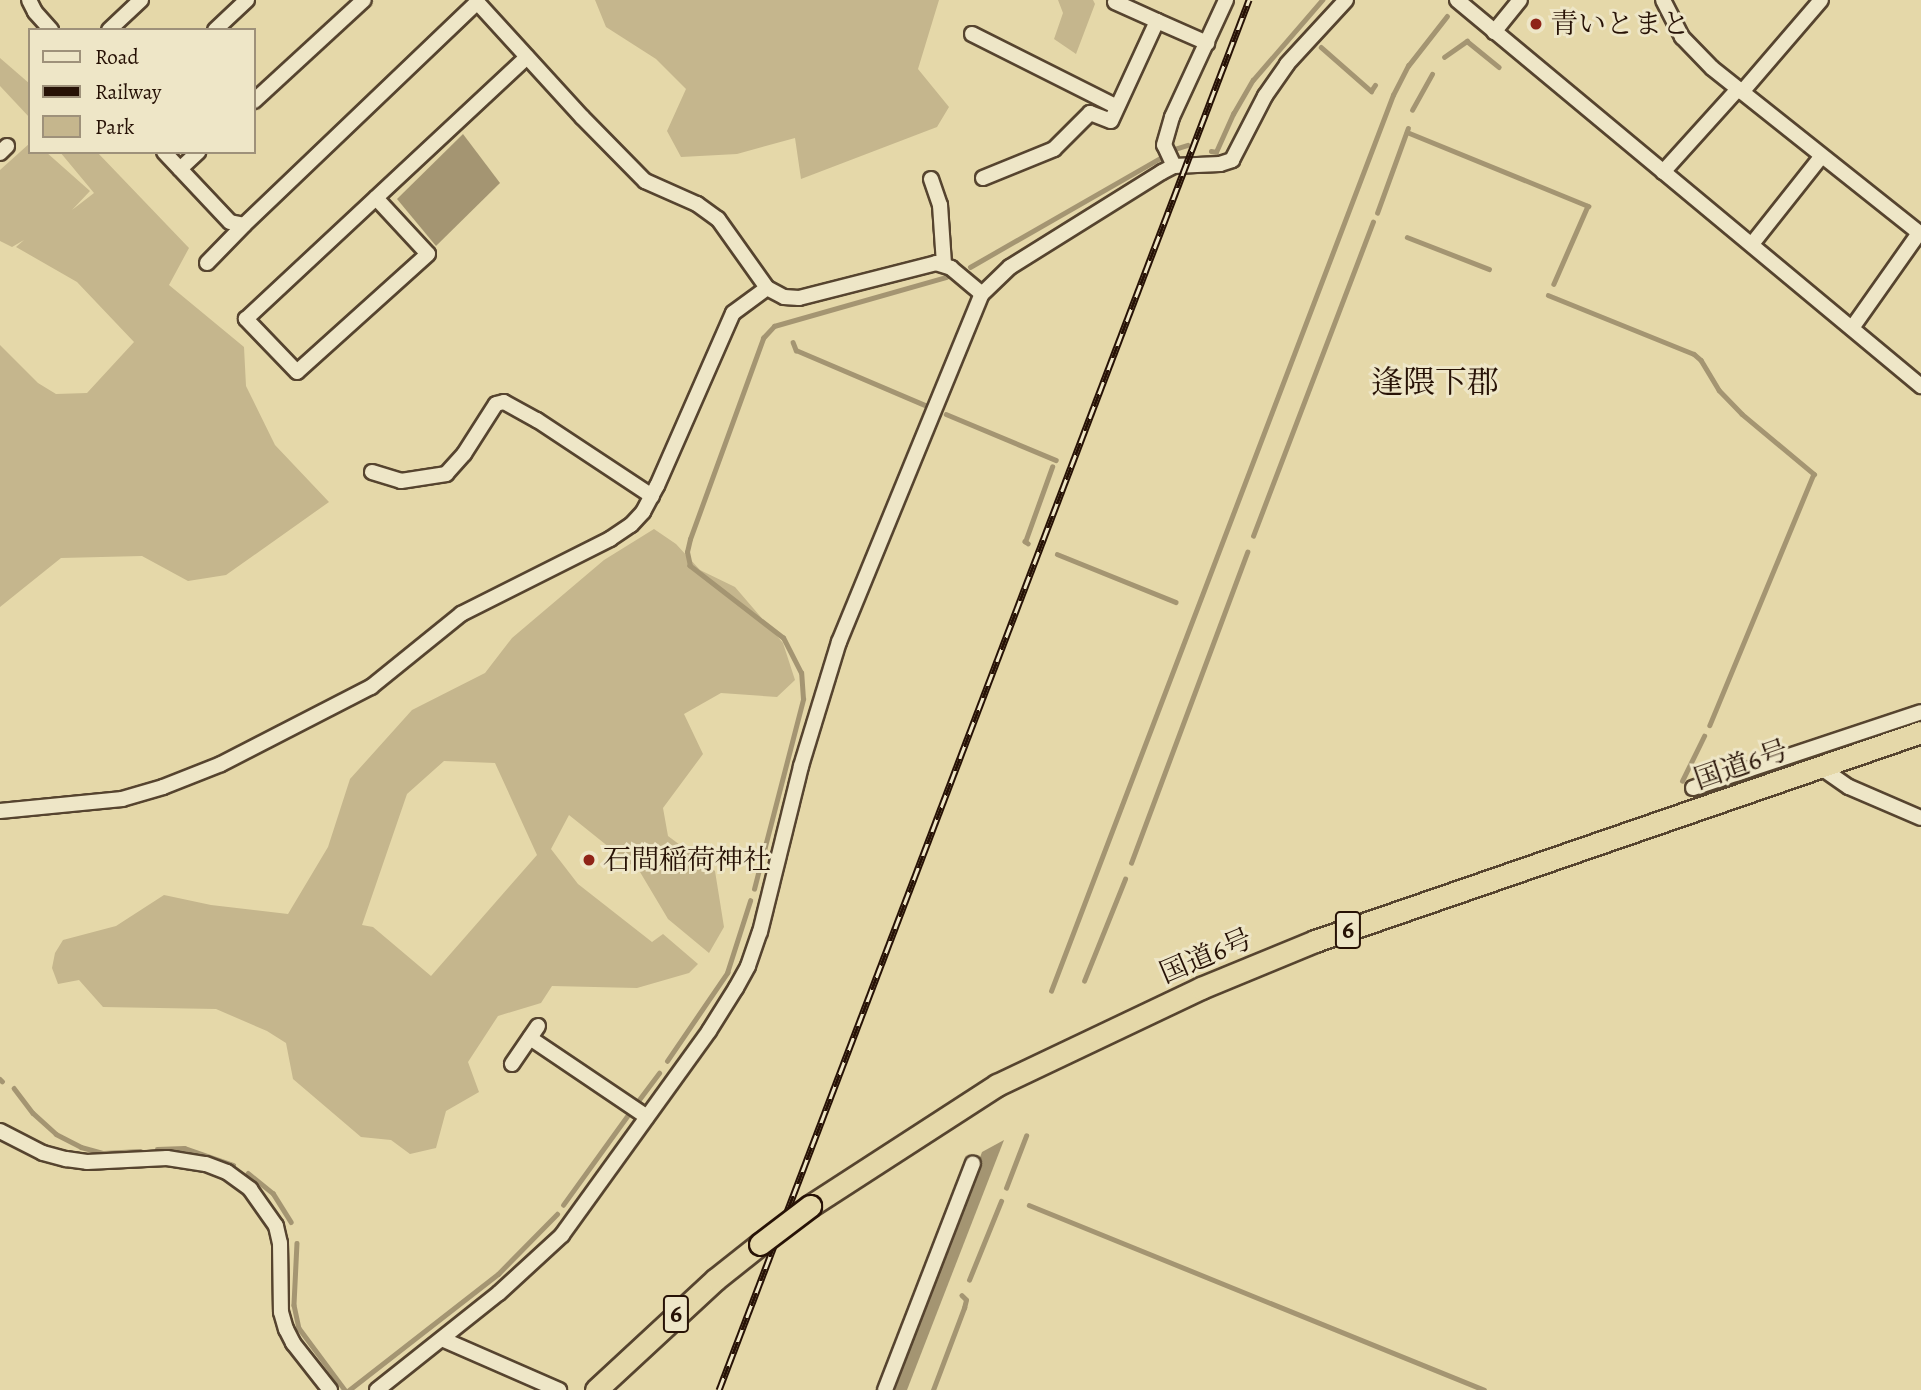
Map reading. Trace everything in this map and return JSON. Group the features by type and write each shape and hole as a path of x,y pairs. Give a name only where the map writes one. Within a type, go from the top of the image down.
{"highway":[{"name":"国道6号","path":"596,1390 695,1297 760,1244 810,1206 997,1085 1201,988 1315,941 1921,732"}],"street":[{"path":"29,0 35,12 49,28"},
{"path":"111,28 141,0"},
{"path":"217,28 247,0"},
{"path":"256,99 364,0"},
{"path":"1174,166 1164,145 1172,117 1226,0"},
{"path":"377,1390 499,1293 562,1235 709,1031 748,966 760,932 801,766 839,642 982,294 1010,267 1174,166 1220,164 1236,155 1254,115 1287,64 1346,0"},
{"path":"1457,0 1921,386"},
{"path":"1494,32 1520,0"},
{"path":"1663,0 1682,37 1740,91 1920,233 1852,328"},
{"path":"1663,172 1821,0"},
{"path":"207,262 477,2 645,181 697,204 718,219 767,288 784,297 799,298 936,263 944,264 982,294"},
{"path":"1115,2 1207,43"},
{"path":"984,178 1054,149 1090,113 1111,121 1157,21"},
{"path":"972,34 1117,107"},
{"path":"376,198 428,254 297,372 246,319 527,57"},
{"path":"166,154 230,222 244,225"},
{"path":"180,169 196,154"},
{"path":"1752,244 1821,157"},
{"path":"931,179 940,205 944,264"},
{"path":"0,811 122,799 163,787 221,764 371,687 461,614 610,539 638,520 652,496 733,313 767,288"},
{"path":"372,472 401,481 446,474 464,454 496,404 504,402 537,420 652,496"},
{"path":"1693,788 1921,712"},
{"path":"1820,767 1849,787 1921,818"},
{"path":"512,1064 534,1032 647,1117"},
{"path":"0,1130 43,1153 66,1159 187,1159 227,1172 250,1189 276,1226 280,1243 281,1312 286,1329 293,1343 330,1390"},
{"path":"885,1390 973,1163"},
{"path":"442,1339 559,1390"}],"green space":[{"path":"595,0 939,0 918,69 949,107 937,127 801,179 795,138 737,154 681,157 667,131 686,89 656,59 606,27"},
{"path":"1058,0 1093,0 1095,4 1076,54 1054,39 1063,13"},
{"path":"0,58 28,82 28,116 0,86"},
{"path":"28,145 28,154 48,154 90,191 72,210 94,193 62,154 99,154 189,248 169,285 244,347 246,386 275,445 329,502 226,575 188,581 142,556 61,558 0,607 0,345 38,383 56,394 87,393 134,342 77,282 16,247 24,240 12,247 0,241 0,170"},
{"path":"654,529 676,544 700,570 735,587 783,643 795,680 777,697 721,693 684,714 703,754 663,808 668,836 715,871 724,927 709,953 668,919 640,872 569,815 551,849 578,884 652,942 663,934 698,964 689,973 637,988 552,986 541,1003 498,1016 468,1062 479,1092 446,1111 436,1148 410,1154 391,1140 361,1137 293,1079 286,1043 267,1031 216,1009 103,1007 79,980 58,984 52,968 55,953 63,940 116,926 164,895 211,905 288,914 328,847 350,779 412,710 485,673 512,638 604,560","holes":["444,761 495,763 537,855 431,976 373,927 362,925 407,794"]}],"shaded area":[{"path":"463,134 500,183 436,246 397,199"},
{"path":"1004,1140 907,1390 895,1390 982,1152"}],"waterway":[{"path":"1211,151 1216,152 1233,114 1253,80 1322,0"},
{"path":"1051,991 1393,95 1408,66 1447,16"},
{"path":"1444,57 1467,41 1499,67"},
{"path":"1321,47 1371,91 1375,85"},
{"path":"1412,110 1432,74"},
{"path":"1377,213 1408,128"},
{"path":"1407,132 1588,206 1554,284"},
{"path":"1175,149 1187,145"},
{"path":"970,267 1162,157"},
{"path":"1253,536 1373,222"},
{"path":"1407,237 1489,269"},
{"path":"754,889 803,699 801,673 783,638 690,566 687,552 690,539 763,338 774,326 946,277"},
{"path":"1548,295 1694,354 1701,360 1719,390 1742,414 1814,474 1710,725"},
{"path":"793,342 796,350 927,406"},
{"path":"946,414 1056,460"},
{"path":"1028,544 1025,542 1052,467"},
{"path":"1131,863 1247,552"},
{"path":"1057,554 1176,602"},
{"path":"1682,781 1704,736"},
{"path":"1084,981 1125,879"},
{"path":"667,1061 727,973 750,901"},
{"path":"638,1101 659,1073"},
{"path":"14,1088 33,1113 56,1134 81,1147 103,1153 140,1151"},
{"path":"563,1205 628,1115"},
{"path":"1006,1188 1026,1136"},
{"path":"157,1149 184,1148 233,1165"},
{"path":"248,1173 273,1193 291,1222"},
{"path":"969,1280 1001,1201"},
{"path":"1029,1205 1484,1390"},
{"path":"349,1390 498,1274 557,1214"},
{"path":"297,1243 294,1305 299,1328 345,1390"},
{"path":"933,1390 964,1308 966,1300 962,1296"}],"railway":[{"path":"719,1390 1249,0"}],"place":[{"name":"青いとまと","path":"1536,24"},
{"name":"石間稲荷神社","path":"589,860"}],"district":[{"name":"逢隈下郡","path":"1435,382"}]}
